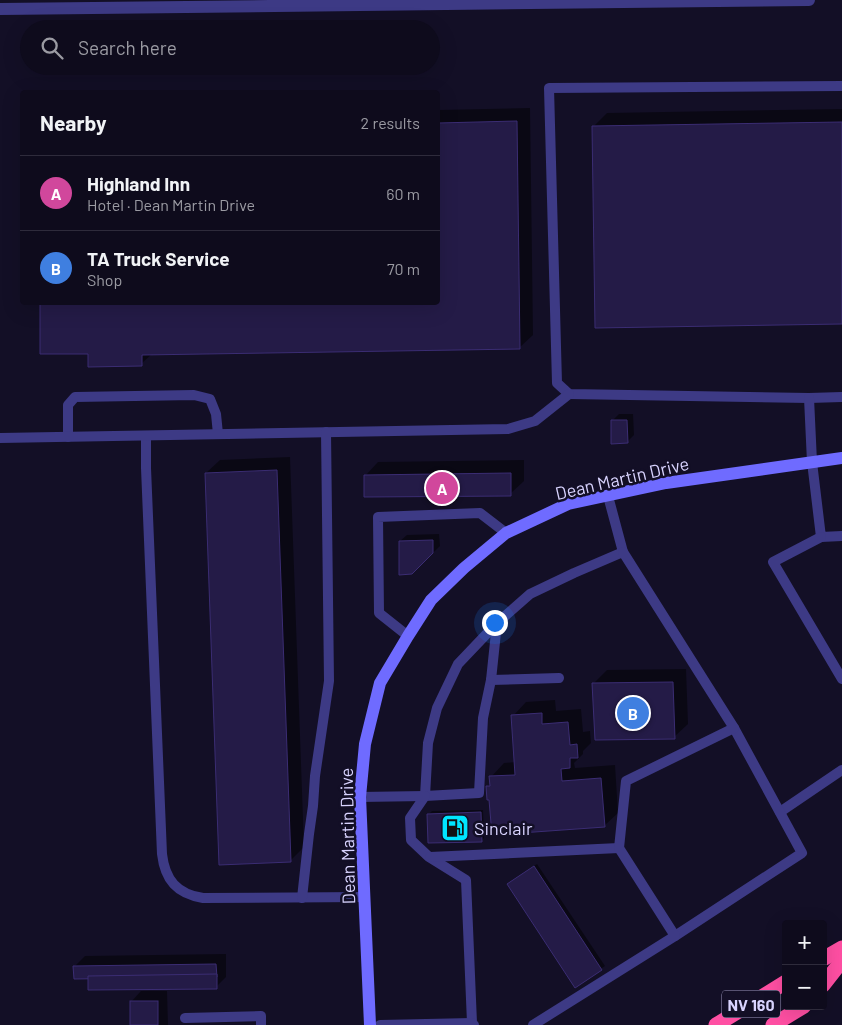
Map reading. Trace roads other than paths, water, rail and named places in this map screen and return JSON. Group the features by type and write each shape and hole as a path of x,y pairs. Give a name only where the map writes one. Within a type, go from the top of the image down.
{"highway":[{"path":"827,957 842,948"},
{"path":"827,979 842,961"},
{"name":"NV 160","path":"716,1025 782,984"},
{"path":"773,1025 797,1010"}],"main road":[{"name":"Dean Martin Drive","path":"370,1025 360,797 364,744 380,683 431,600 464,568 506,533 568,504 666,483 842,458"}],"street":[{"path":"0,9 335,3 809,0"}],"lane":[{"path":"569,394 557,383 548,88 842,86"},
{"path":"0,438 508,429 535,421 569,394 842,397"},
{"path":"68,437 68,405 76,396 194,395 210,399 216,414 218,434"},
{"path":"809,398 812,462 821,537"},
{"path":"302,898 315,776 329,681 326,432"},
{"path":"146,436 162,854 167,875 175,886 183,892 203,898 364,897"},
{"path":"533,1025 675,936 802,853 734,728 623,552 608,496"},
{"path":"408,636 379,613 378,517 480,513 506,533"},
{"path":"842,536 821,537 773,562 842,679"},
{"path":"380,1025 473,1024 466,880 429,857 411,840 410,818 425,796 428,743 437,708 458,664 497,622 530,594 623,552"},
{"path":"360,797 479,793 483,718 491,680 497,622"},
{"path":"491,680 559,678"},
{"path":"675,936 619,848 626,781 734,728"},
{"path":"780,812 842,770"},
{"path":"429,857 619,848"},
{"path":"184,1018 261,1016 261,1025"}],"place":[{"name":"Highland Inn","path":"442,488"},
{"name":"TA Truck Service","path":"633,713"},
{"name":"Sinclair","path":"455,828"}]}
